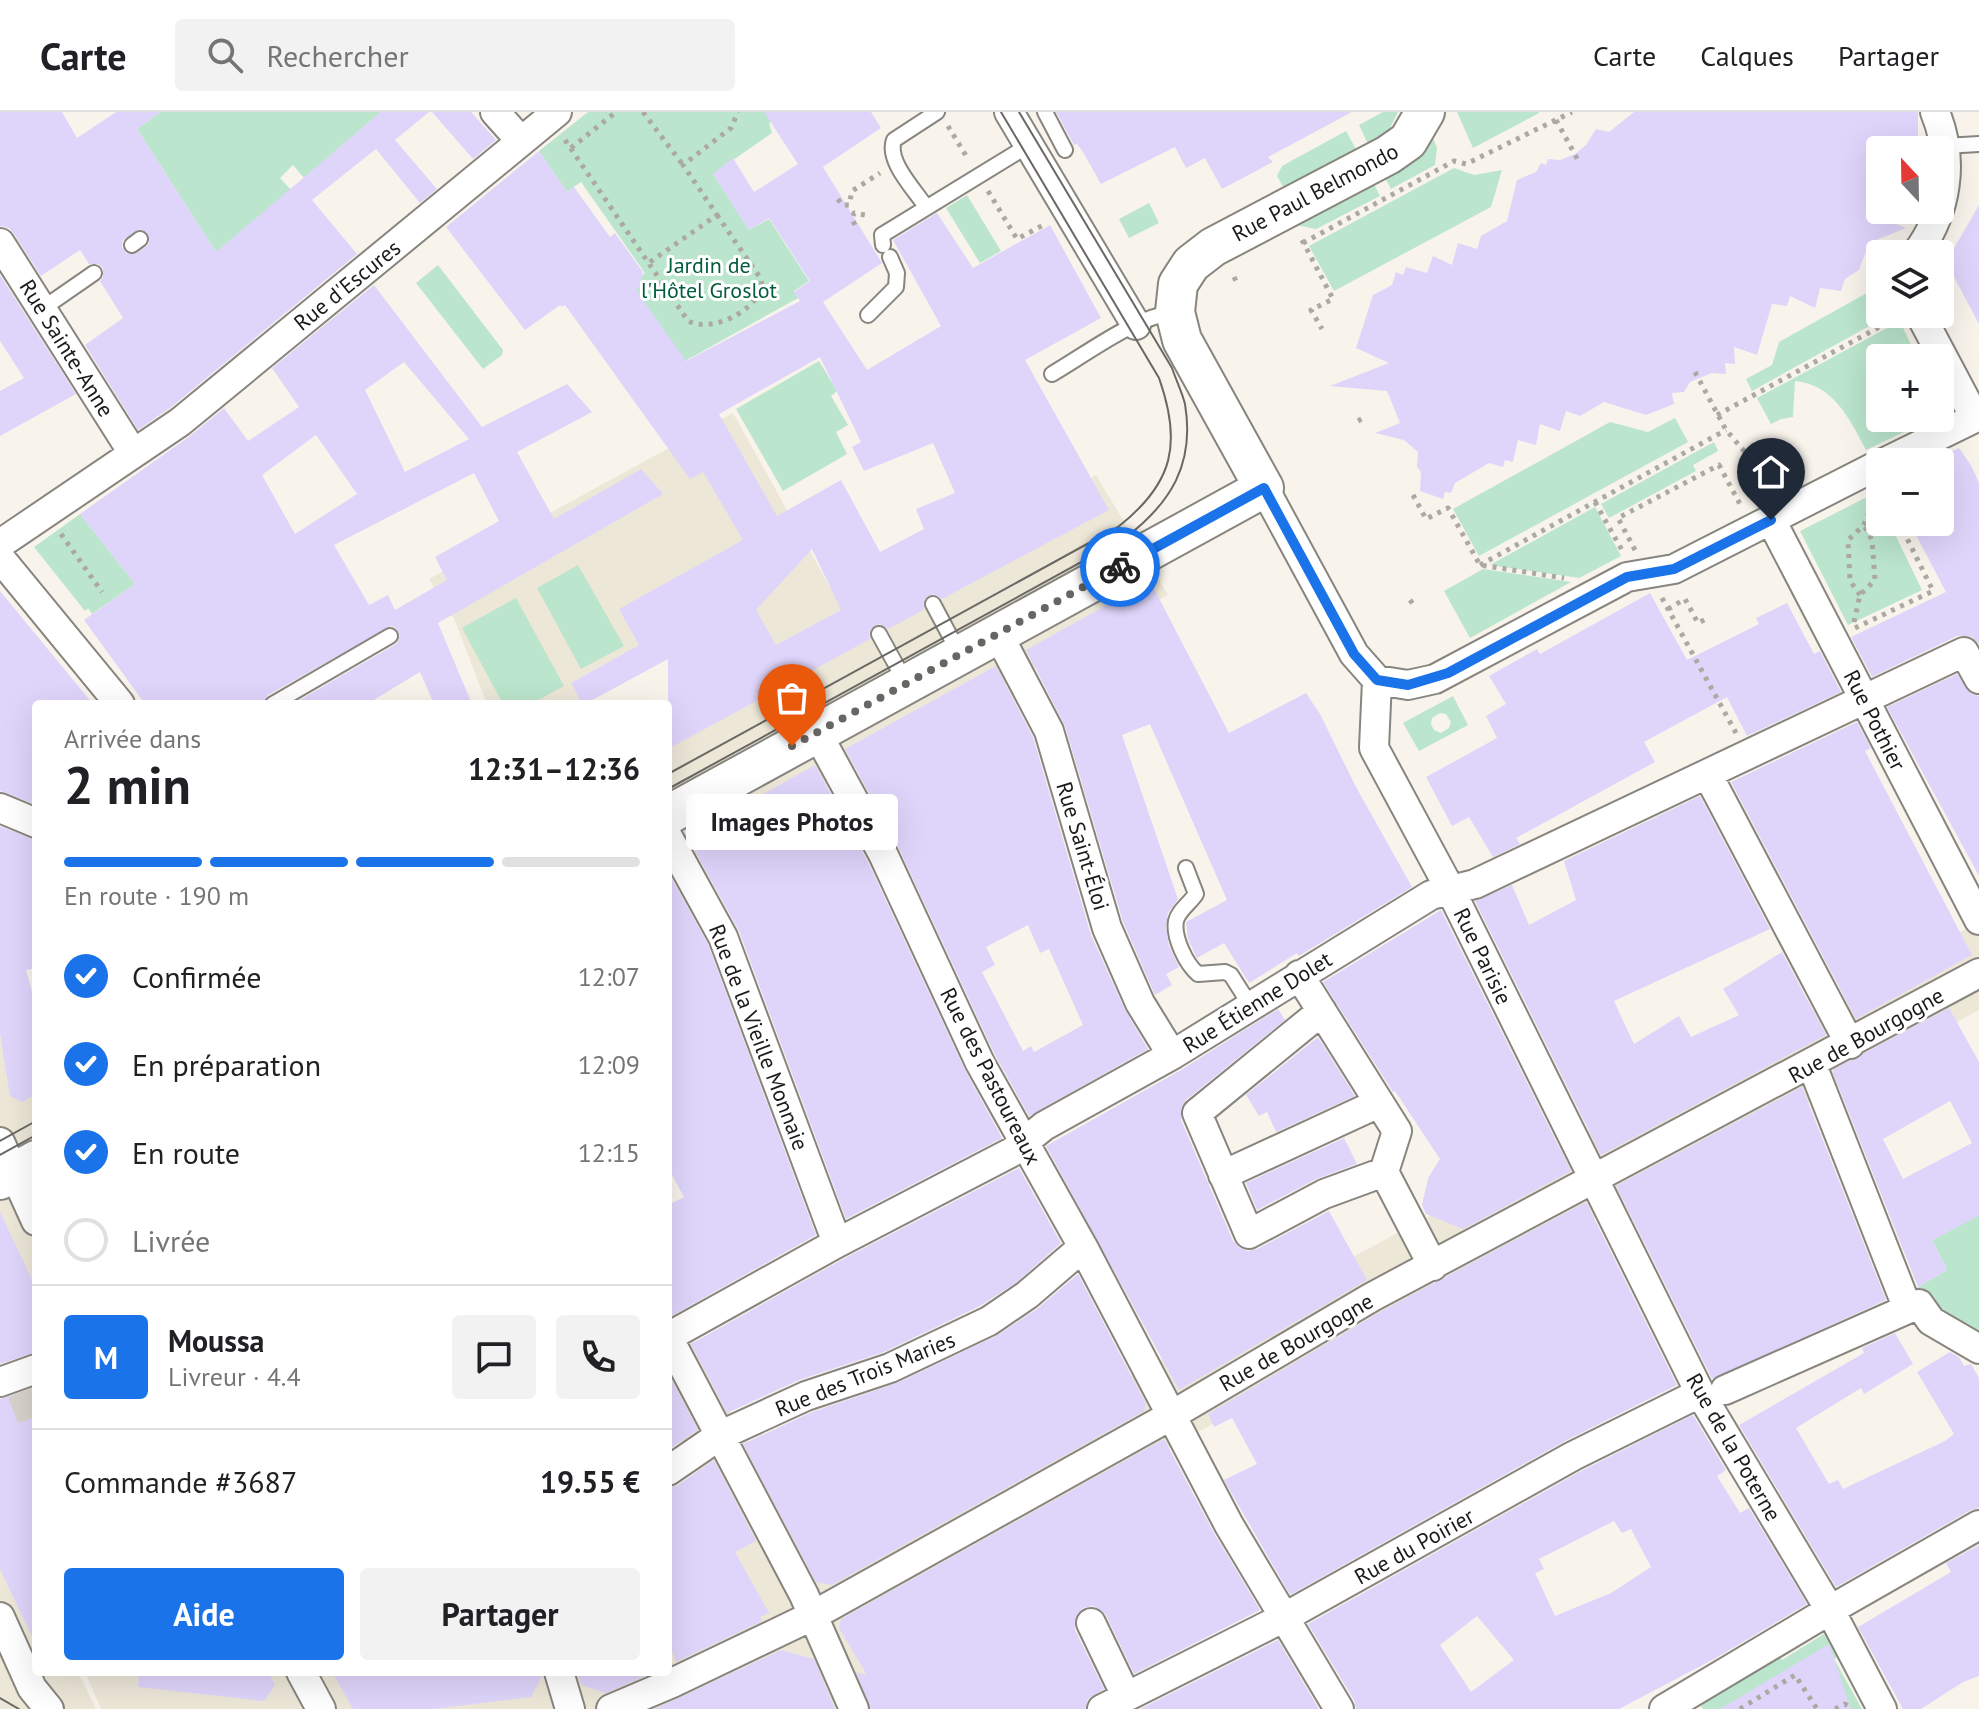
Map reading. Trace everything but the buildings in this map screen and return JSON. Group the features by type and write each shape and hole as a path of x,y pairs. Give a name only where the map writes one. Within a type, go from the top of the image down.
{"street":[{"path":"495,112 521,141"},
{"path":"1009,112 1136,325"},
{"path":"1935,112 1942,136"},
{"name":"Rue Paul Belmondo","path":"1175,312 1178,284 1191,264 1213,247 1388,155 1408,141 1417,119"},
{"name":"Rue d'Escures","path":"0,544 180,422 521,141 559,123"},
{"name":"Rue Sainte-Anne","path":"0,243 133,453"},
{"path":"1175,312 1182,340 1354,654 1377,680 1408,685 1435,679 1627,577 1642,561 1674,569 1759,519 1866,470"},
{"path":"1916,448 1974,423 1927,328"},
{"path":"672,813 1264,488"},
{"name":"Rue Pothier","path":"1759,519 1843,634 1862,699 1979,920"},
{"path":"0,558 117,700"},
{"name":"Rue Saint-Éloi","path":"998,634 1049,731 1107,928 1140,1003 1172,1055"},
{"name":"Rue Étienne Dolet","path":"672,1335 837,1243 1012,1152 1044,1126 1172,1055 1431,895 1475,884 1964,652 1979,679"},
{"name":"Rue Parisie","path":"1377,680 1374,748 1451,891 1593,1181"},
{"name":"Rue des Pastoureaux","path":"817,733 883,854 1023,1143 1083,1247 1229,1525 1339,1709"},
{"path":"1708,775 1850,1044"},
{"path":"0,808 32,821"},
{"name":"Rue de la Vieille Monnaie","path":"672,844 723,937 837,1243"},
{"name":"Rue de Bourgogne","path":"611,1709 670,1678 812,1616 1172,1415 1339,1316 1593,1181 1716,1124 1812,1065 1979,973"},
{"path":"1299,975 1397,1131 1384,1172 1433,1266"},
{"path":"1322,1011 1197,1113 1249,1234 1324,1194 1384,1172"},
{"path":"1812,1065 1907,1307 1919,1304 1931,1321 1979,1349"},
{"path":"1223,1175 1379,1103"},
{"path":"12,1163 32,1211"},
{"name":"Rue de la Poterne","path":"1593,1181 1882,1709"},
{"name":"Rue des Trois Maries","path":"672,1468 719,1436 806,1396 890,1368 989,1321 1027,1295 1083,1247"},
{"name":"Rue du Poirier","path":"1091,1623 1114,1703 1285,1617 1573,1456 1865,1330 1907,1307"},
{"path":"672,1345 804,1595 854,1709"},
{"path":"1664,1709 1979,1525"},
{"path":"0,1617 32,1688 49,1709"},
{"path":"303,1676 321,1709"},
{"path":"560,1676 570,1709"}],"lane":[{"path":"926,207 894,159 891,145 937,112"},
{"path":"1045,112 1065,150"},
{"path":"1954,145 1979,144"},
{"path":"868,315 890,297 896,287 897,273 882,235 1029,145"},
{"path":"42,309 94,273"},
{"path":"1052,374 1136,325 1156,315 1175,312"},
{"path":"933,604 960,655"},
{"path":"879,634 906,684"},
{"path":"280,700 390,636"},
{"path":"1186,868 1196,894 1177,916 1175,923 1181,949 1198,974 1225,972 1231,975 1250,1005"}],"path":[{"path":"571,148 616,112"},
{"path":"559,123 571,148 688,321 697,326 720,323 753,303 760,294 761,279 643,112"},
{"path":"683,165 731,128 738,112"},
{"path":"1322,329 1311,310 1333,299 1302,241 1454,161 1466,164 1572,112"},
{"path":"1556,120 1579,162"},
{"path":"858,188 850,195 849,205 855,213 865,217 874,213"},
{"path":"838,199 842,205 849,205"},
{"path":"855,213 852,219 855,225"},
{"path":"650,262 717,215"},
{"path":"1017,239 1055,218"},
{"path":"1717,415 1877,328"},
{"path":"1695,372 1726,430 1745,452"},
{"path":"1480,565 1726,430"},
{"path":"1748,755 1618,518 1719,465 1759,519"},
{"path":"1413,495 1426,519 1448,508 1480,565"},
{"path":"1595,502 1625,556"},
{"path":"1860,595 1850,581 1848,540 1864,525 1866,517"},
{"path":"1843,634 1860,595 1875,580 1872,540 1864,525"},
{"path":"56,527 102,592"},
{"path":"1843,634 1933,591 1906,536"},
{"path":"1480,565 1575,580"},
{"path":"1668,609 1685,599 1698,623 1706,619"},
{"path":"1740,1709 1795,1675 1817,1709"},
{"path":"1835,1709 1845,1704 1851,1709"}],"shaded area":[{"path":"733,413 831,589 854,607 1096,475 1168,595 672,869 672,707 756,661 650,639 571,683 580,700 485,700 453,616 450,616 429,579"},
{"path":"0,919 32,1041 32,1295 0,1241"},
{"path":"1979,922 1979,1010 846,1622 891,1709 101,1709 87,1676 672,1676 672,1621 747,1581 672,1419 672,1303 807,1549"},
{"path":"0,1505 32,1573 32,1676 80,1676 96,1709 0,1709"}],"green space":[{"path":"160,112 381,112 304,178 293,165 280,178 291,190 216,252 137,129"},
{"name":"Jardin de l'Hôtel Groslot","path":"588,112 770,112 775,119 769,123 772,133 713,174 749,230 769,219 809,281 794,291 798,298 685,361 631,284 645,273 581,182 567,192 539,151"},
{"path":"1383,112 1398,112 1387,134 1369,146 1359,125"},
{"path":"1457,112 1539,112 1539,113 1473,148"},
{"path":"1346,131 1358,153 1286,192 1277,176 1282,166"},
{"path":"1431,133 1437,148 1435,165 1391,189 1383,174"},
{"path":"1454,168 1474,175 1502,170 1491,207 1334,291 1309,246"},
{"path":"1372,180 1380,196 1316,229 1296,225"},
{"path":"967,195 1001,251 980,263 946,208"},
{"path":"1149,203 1159,223 1129,238 1119,219"},
{"path":"438,265 503,350 502,355 483,369 416,283"},
{"path":"1866,293 1866,328 1752,391 1746,379 1772,365 1779,342"},
{"path":"1887,328 1903,328 1911,344 1866,344 1866,432 1904,432 1866,450 1839,405 1820,389 1795,381 1793,417 1771,424 1757,398"},
{"path":"819,361 837,391 831,396 848,425 836,432 847,454 783,491 736,409"},
{"path":"1675,418 1688,442 1479,556 1453,509 1610,422 1648,432"},
{"path":"1714,442 1718,451 1693,465 1696,471 1609,518 1601,504"},
{"path":"1866,498 1866,536 1896,536 1922,590 1848,625 1800,531"},
{"path":"1595,507 1621,556 1579,578 1490,565"},
{"path":"80,514 135,584 92,614 88,608 85,611 34,547"},
{"path":"578,565 624,646 581,669 537,588"},
{"path":"1483,569 1571,582 1470,638 1444,591"},
{"path":"516,598 564,686 538,700 501,700 462,628"},
{"path":"1453,696 1468,725 1419,751 1403,723","holes":["1440,713 1446,714 1451,722 1449,728 1441,733 1434,730 1432,718"]},
{"path":"1979,1215 1979,1342 1915,1289 1947,1270 1932,1240"},
{"path":"1827,1632 1841,1654 1834,1659 1862,1709 1703,1709 1698,1701 1777,1654 1782,1660"}],"tunnel":[{"path":"21,1392 32,1420"}],"tram line":[{"path":"672,772 1118,527 1137,511 1162,478 1171,442 1166,401 1159,378 1001,112"},
{"path":"672,787 1125,538 1155,511 1176,480 1183,464 1187,426 1185,404 1172,368 1019,112"},
{"path":"0,1141 32,1123"},
{"path":"0,1155 32,1137"},
{"path":"0,1698 19,1709"}],"way so far":[{"path":"792,746 1120,567"}],"place":[{"name":"Images Photos","path":"792,746"}],"route":[{"path":"1120,567 1264,488 1354,654 1377,680 1408,685 1448,673 1627,577 1674,569 1771,520"}]}
